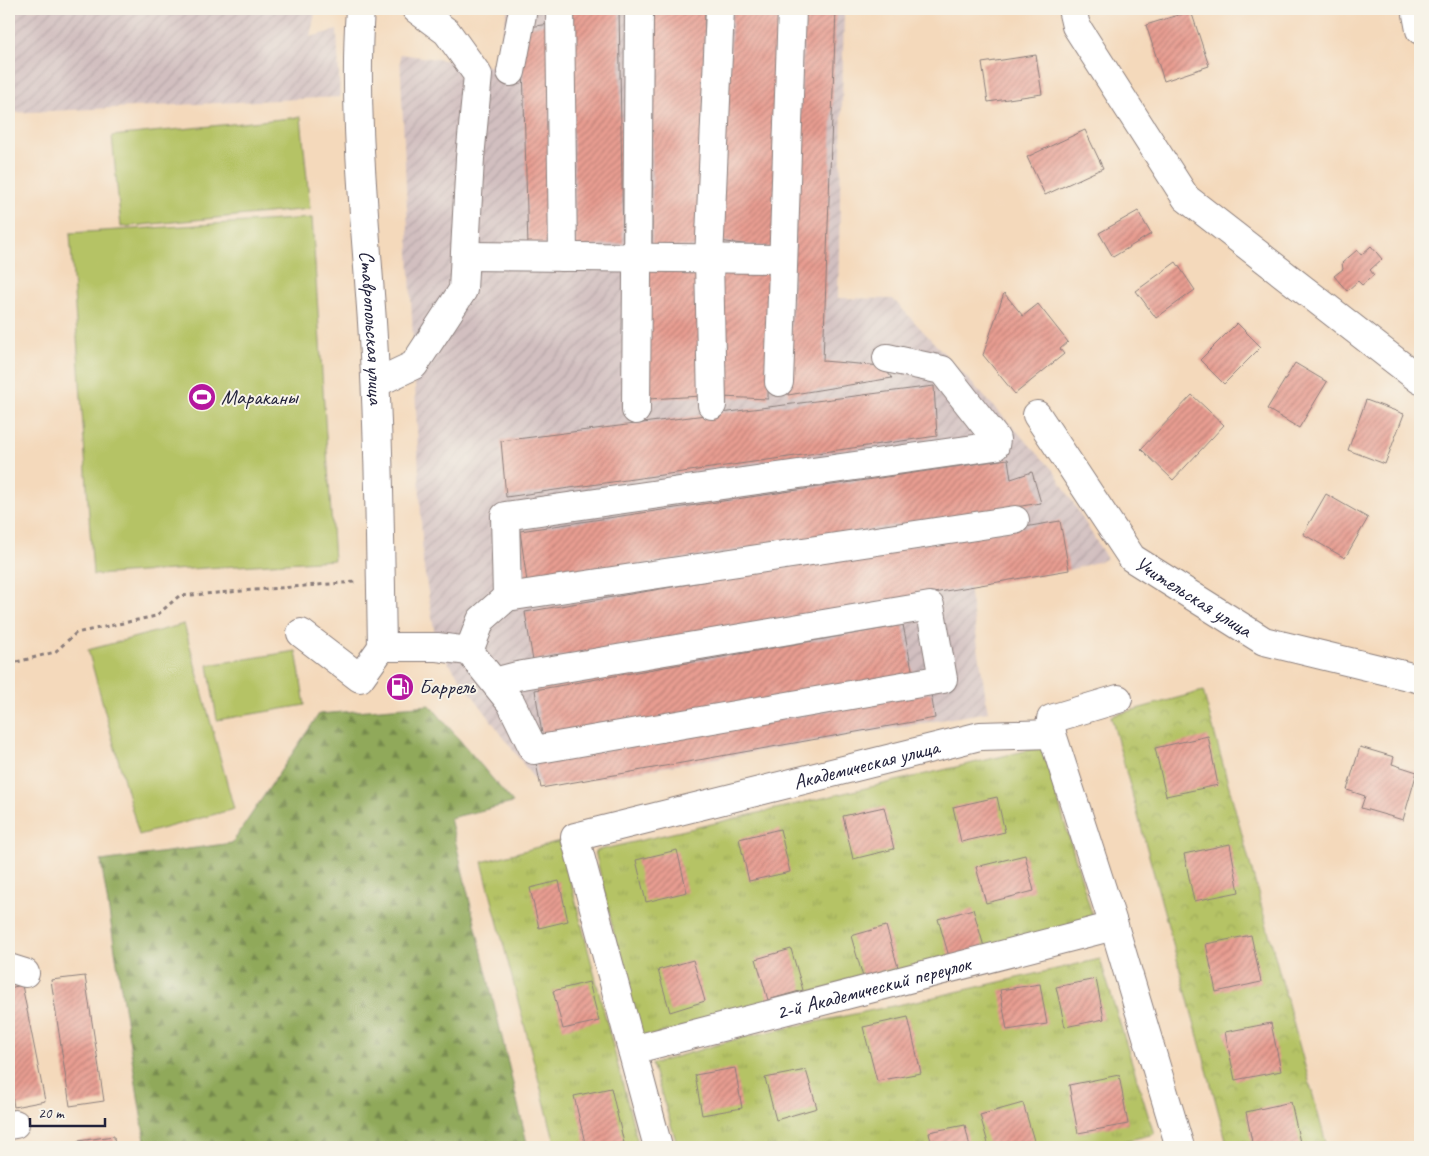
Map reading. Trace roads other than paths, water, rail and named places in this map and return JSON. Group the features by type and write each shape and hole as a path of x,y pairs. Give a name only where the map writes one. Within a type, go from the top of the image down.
{"street":[{"name":"Ставропольская улица","path":"360,9 357,52 359,117 376,383 382,647"},
{"path":"376,383 414,365 463,290 470,158 478,75 447,32 416,9"},
{"path":"511,72 523,9"},
{"path":"560,9 563,257"},
{"path":"636,410 639,9"},
{"path":"712,404 709,258 720,9"},
{"path":"779,382 792,9"},
{"path":"1072,9 1076,26 1186,198 1420,380"},
{"path":"1416,9 1420,30"},
{"path":"464,256 783,259"},
{"path":"507,597 506,516 995,446 996,439 942,370 887,358"},
{"name":"Учительская улица","path":"1037,415 1132,558 1264,641 1420,679"},
{"path":"468,651 481,620 507,597 1015,520"},
{"path":"301,633 360,678 382,647 437,647 468,651 511,703 534,750 943,679 930,606 517,676 494,682"},
{"path":"1118,699 1051,719 1052,734 1114,926 1180,1147"},
{"name":"Академическая улица","path":"658,1147 575,837 980,736 1052,734"},
{"name":"2-й Академический переулок","path":"632,1050 1114,926"}],"place":[{"name":"Мараканы","path":"202,397"},
{"name":"Баррель","path":"400,687"}]}
